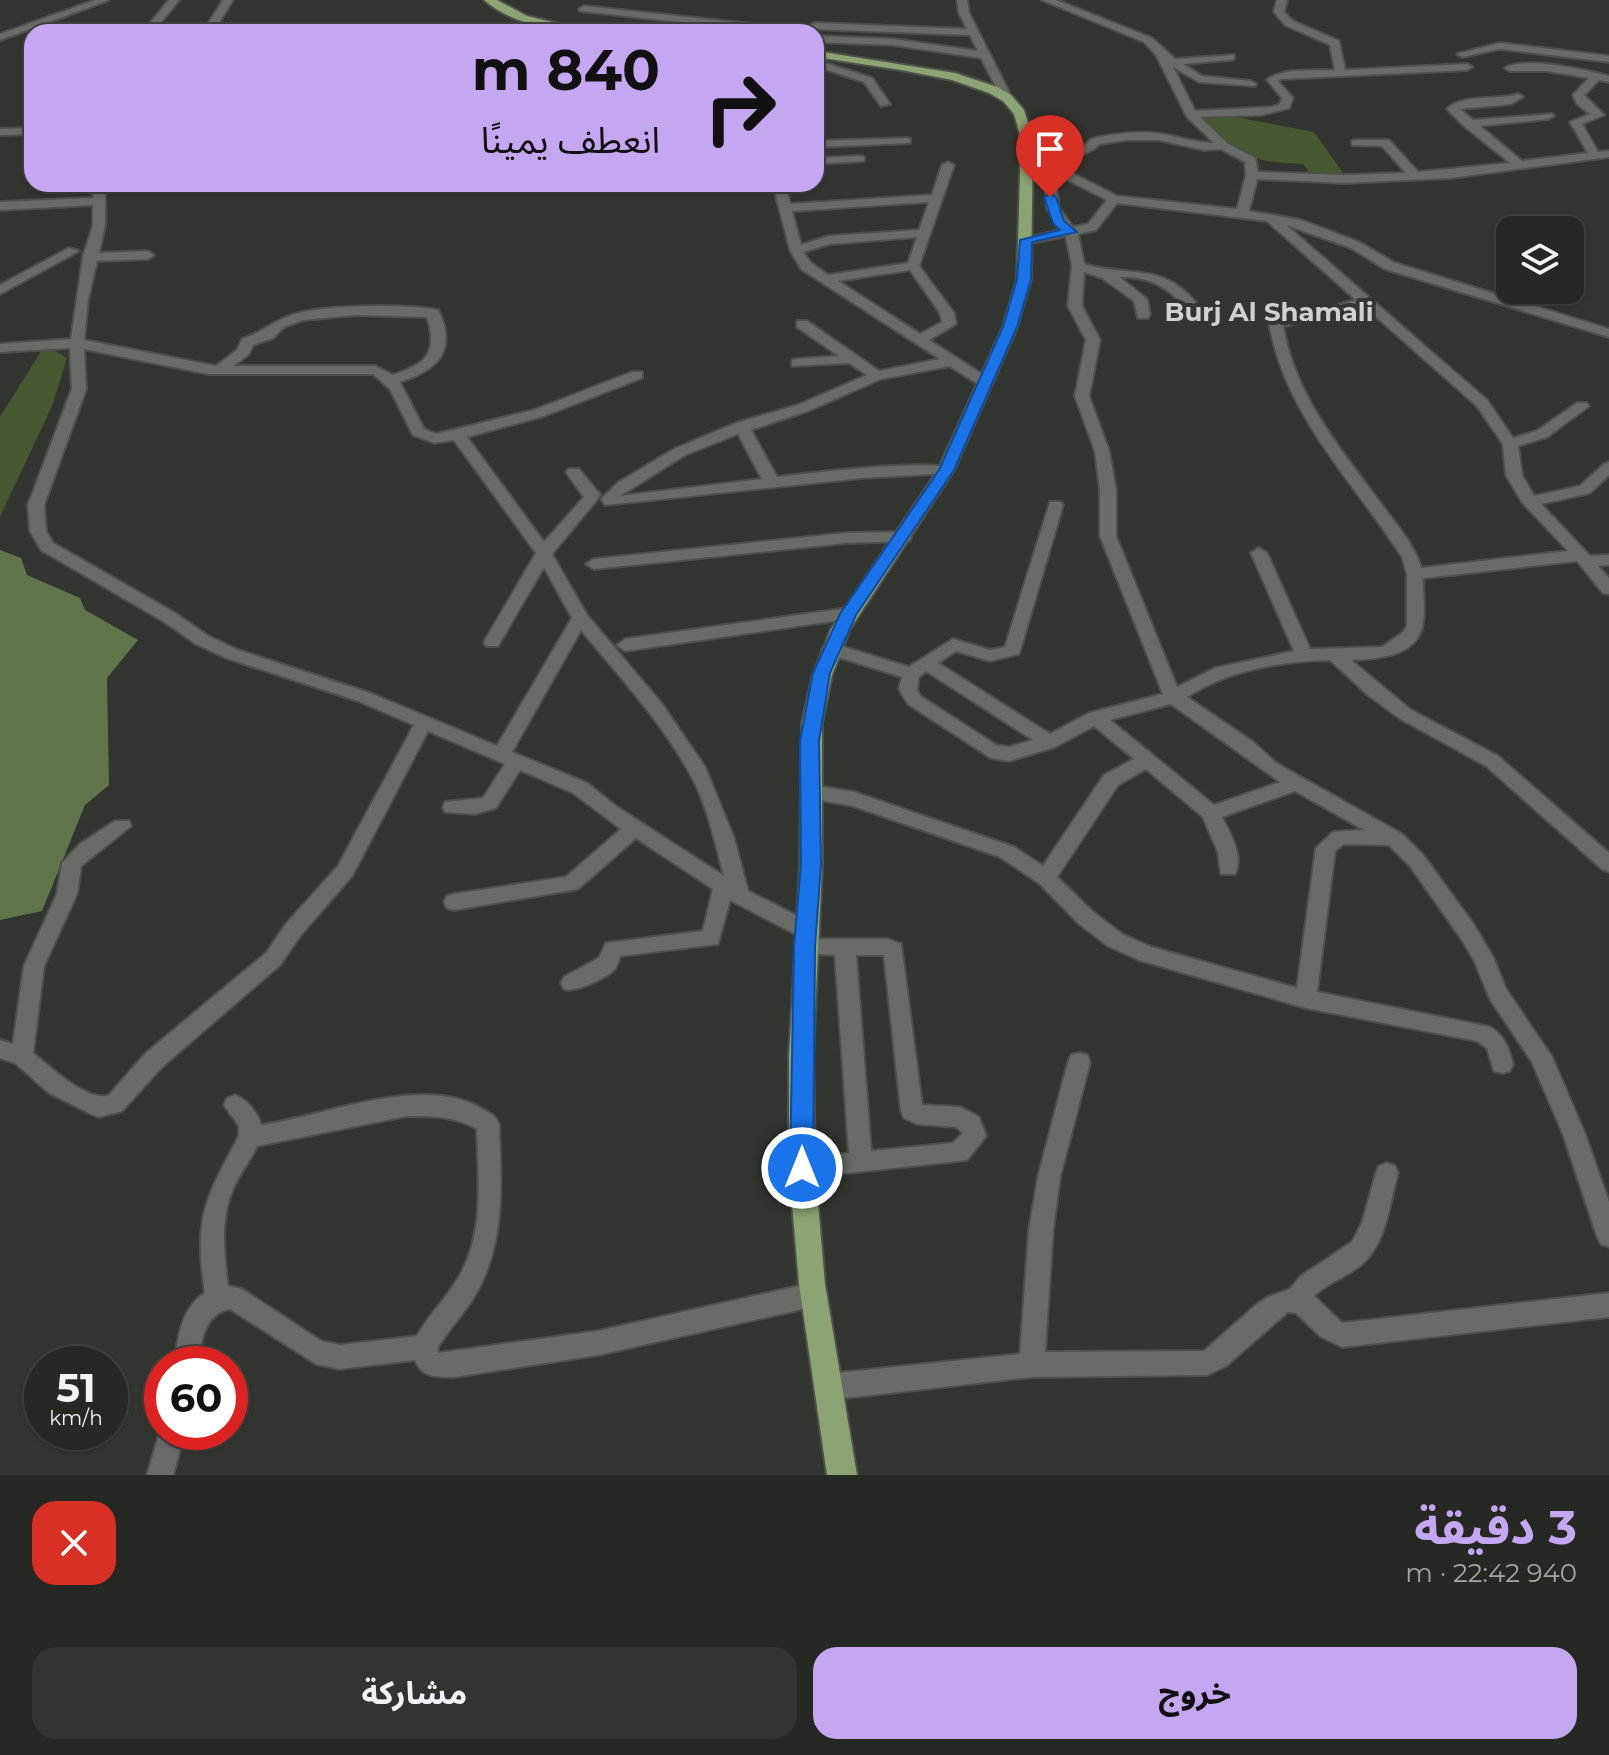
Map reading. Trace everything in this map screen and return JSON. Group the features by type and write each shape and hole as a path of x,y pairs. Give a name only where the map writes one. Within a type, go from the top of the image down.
{"main road":[{"path":"489,0 514,15 540,24"},
{"path":"824,55 955,77 993,90 1007,98 1020,113 1024,124 1027,170 1026,240 1020,297 986,383 946,470 848,614 831,649 813,708 809,741 811,864 805,939 802,1168 812,1295 842,1475"}],"street":[{"path":"37,24 104,0"},
{"path":"154,24 174,0"},
{"path":"213,24 228,0"},
{"path":"962,0 984,55 1007,98"},
{"path":"1047,0 1135,33 1148,40 1161,54 1191,115 1223,145 1251,160 1252,175 1242,213"},
{"path":"1282,0 1279,12 1285,20 1335,43 1340,71"},
{"path":"584,9 721,24"},
{"path":"676,24 679,20"},
{"path":"824,26 974,32"},
{"path":"0,37 24,28"},
{"path":"824,39 893,42 984,55"},
{"path":"1462,54 1500,46 1609,59"},
{"path":"1161,54 1203,80 1251,84"},
{"path":"1175,62 1230,57"},
{"path":"824,66 868,80 885,104"},
{"path":"1191,115 1266,113 1289,101 1273,83 1275,76 1467,67"},
{"path":"1510,68 1547,68 1603,78"},
{"path":"1595,156 1576,122 1599,116 1581,102 1578,95 1603,78"},
{"path":"1517,163 1454,113 1454,107 1511,101 1518,97"},
{"path":"1468,124 1548,116"},
{"path":"0,132 24,131"},
{"path":"1051,172 1095,141 1159,137 1199,148 1223,145"},
{"path":"824,144 906,141"},
{"path":"1356,143 1385,142 1414,175"},
{"path":"1252,175 1320,179 1450,174 1517,163 1609,154"},
{"path":"824,161 860,159"},
{"path":"913,266 948,165"},
{"path":"1027,170 1051,172 1091,186 1114,199 1242,213 1297,223 1338,238 1390,266 1609,333"},
{"path":"1051,172 1055,215 1059,223 1071,232 1078,266 1075,306 1093,340 1082,396 1102,451 1108,490 1108,536 1174,697 1295,784 1400,843 1417,861 1467,931 1483,957 1497,993 1541,1057 1574,1134 1609,1236"},
{"path":"100,192 99,225 81,300 77,343 79,389 36,505 38,531 47,546 212,645 275,670 364,697 580,788 635,828 805,939 845,947 894,950 912,1111 960,1117 975,1128 975,1136 970,1145 959,1153 802,1168"},
{"path":"781,192 796,250 806,266 986,383"},
{"path":"786,208 937,198"},
{"path":"1026,240 1071,232 1098,223 1114,199"},
{"path":"0,206 101,201"},
{"path":"1271,219 1482,403 1510,444 1514,475 1530,502 1609,589"},
{"path":"796,250 829,240 923,233"},
{"path":"0,290 73,251"},
{"path":"89,257 148,255"},
{"path":"824,279 913,266"},
{"path":"913,266 947,313 949,324 919,340"},
{"path":"1078,266 1107,275 1140,299 1143,315"},
{"path":"1107,275 1130,272 1162,279 1173,285 1191,305"},
{"path":"1055,505 1013,650 1007,655 988,656 953,645 944,648 918,669 908,689 914,700 991,751 1009,754 1049,742 1095,717 1174,697 1198,681 1221,672 1304,655 1386,653 1408,637 1415,626 1415,574 1410,557 1300,397 1282,361 1276,339 1276,323 1326,314 1363,302"},
{"path":"219,370 243,352 247,342 268,335 279,324 301,316 356,311 433,313 439,326 441,342 438,353 412,374 393,380"},
{"path":"802,324 877,376"},
{"path":"0,348 77,343 184,367 219,370 375,370 386,373 393,380 418,432 434,439 539,413 637,375"},
{"path":"797,363 849,359"},
{"path":"946,470 907,469 771,481 617,501 609,499 656,464 699,442 741,426 791,413 877,376 952,361"},
{"path":"1510,444 1542,434 1582,406"},
{"path":"741,426 771,481"},
{"path":"458,435 544,553 580,618 656,708 699,772 724,838 731,891 711,938 613,949 607,964 571,983"},
{"path":"1530,502 1585,490 1609,467"},
{"path":"492,642 544,553 591,498 592,494 574,472"},
{"path":"594,564 846,538 903,537"},
{"path":"1259,553 1304,655"},
{"path":"1415,574 1584,558 1609,560"},
{"path":"625,645 848,614"},
{"path":"452,807 475,807 489,803 580,618"},
{"path":"831,649 891,670 918,669 1049,742"},
{"path":"1335,655 1405,714 1492,761 1609,864"},
{"path":"1095,717 1211,813 1228,852 1228,869"},
{"path":"0,1049 22,1056 57,1086 99,1107 114,1104 154,1060 273,959 293,930 314,909 350,862 423,724"},
{"path":"1046,878 1111,780 1149,759"},
{"path":"1211,813 1295,784"},
{"path":"811,792 854,799 992,846 1024,861 1115,940 1182,966 1306,999 1482,1033 1496,1043 1502,1064"},
{"path":"22,1056 34,966 67,894 72,863 122,826"},
{"path":"454,902 571,884 635,828"},
{"path":"1306,999 1326,848 1340,837 1390,838"},
{"path":"845,947 861,1162"},
{"path":"1032,1365 1041,1230 1049,1177 1079,1062"},
{"path":"250,1137 278,1134 404,1104 457,1107 476,1113 488,1124 493,1190 483,1253 471,1279 432,1331 424,1347 427,1360 434,1365 475,1363 598,1343 812,1295"},
{"path":"218,1297 213,1264 214,1218 226,1180 250,1137 250,1123 235,1105"},
{"path":"827,1387 1032,1365 1207,1363 1225,1353 1274,1306 1297,1300 1308,1284 1351,1258 1366,1242 1387,1173"},
{"path":"188,1346 189,1334 207,1306 218,1297 233,1297 316,1352 328,1356 424,1347"},
{"path":"1297,1300 1333,1332 1342,1335 1609,1305"},
{"path":"160,1475 167,1450"}],"green space":[{"path":"1220,114 1314,132 1344,174 1310,173 1303,164 1268,161 1243,154 1196,116"},
{"path":"45,345 67,358 52,406 0,517 0,417"},
{"path":"0,550 21,558 27,575 80,598 85,610 138,640 107,678 109,785 85,805 42,911 0,920"}],"district":[{"name":"Burj Al Shamali","path":"1269,312"}],"route":[{"path":"802,1168 805,947 811,864 809,741 813,708 822,673 848,614 946,470 1010,327 1024,279 1026,240 1071,232 1059,223 1050,197"}]}
